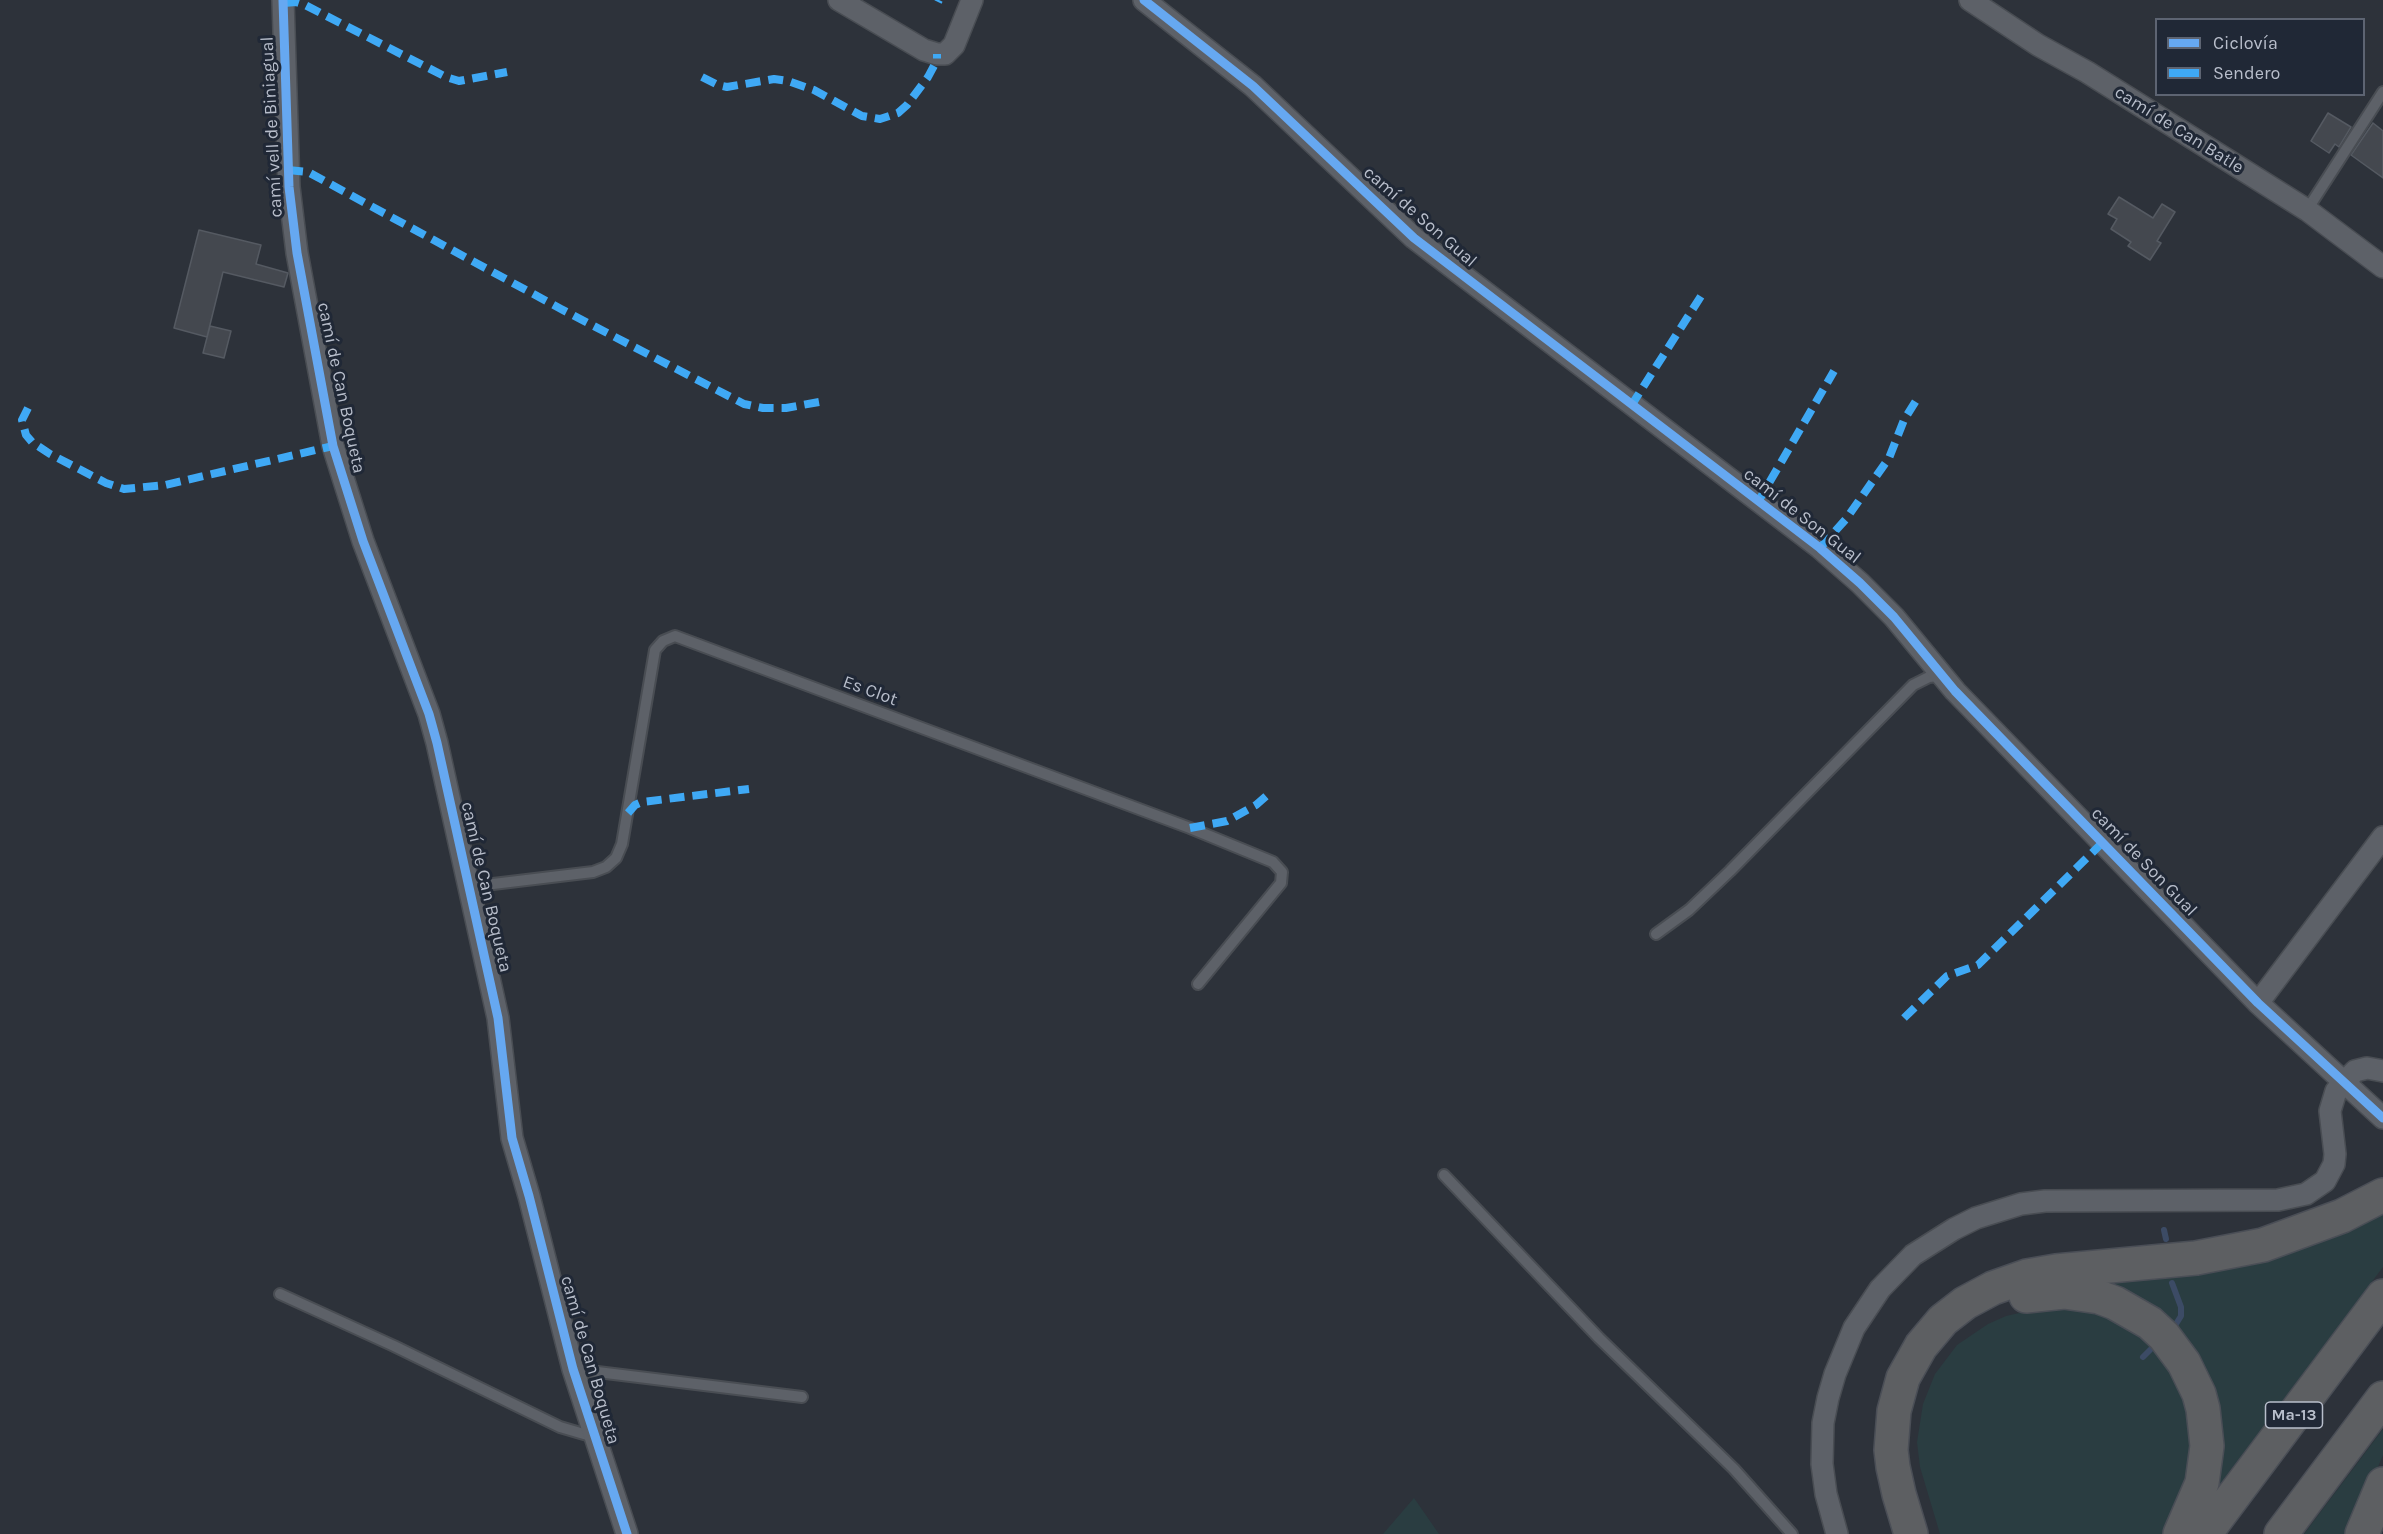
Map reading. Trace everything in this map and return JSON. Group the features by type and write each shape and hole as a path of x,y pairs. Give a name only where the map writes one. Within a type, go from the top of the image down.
{"highway":[{"path":"1911,1534 1893,1467 1891,1450 1894,1411 1903,1378 1920,1346 1959,1307 1993,1288 2027,1276 2056,1271 2196,1258 2262,1245 2324,1223 2383,1195"},
{"path":"1929,1534 1914,1487 1908,1442 1913,1405 1926,1369 1941,1346 1979,1314 2018,1297 2047,1292 2099,1297 2135,1313 2164,1336 2192,1379 2203,1409 2207,1446 2202,1483 2180,1534"},
{"name":"Ma-13","path":"2205,1534 2383,1296"},
{"path":"2281,1534 2383,1398"},
{"path":"2362,1534 2383,1484"}],"street":[{"name":"camí vell de Biniagual","path":"284,0 289,187 297,253"},
{"path":"839,0 924,50 945,54 954,45 972,0"},
{"name":"camí de Son Gual","path":"1144,0 1253,86 1414,238 1820,548 1860,583 1894,617 1946,680 2258,1003 2383,1118"},
{"name":"camí de Can Batle","path":"1970,0 2038,45 2097,78 2307,210 2383,267"},
{"name":"camí de Can Boqueta","path":"297,253 333,446 363,541 429,714 498,1018 512,1138 573,1369 627,1534"},
{"path":"2258,1003 2383,837"},
{"path":"1837,1534 1826,1494 1822,1464 1823,1423 1828,1398 1844,1351 1858,1321 1880,1289 1912,1255 1961,1225 2021,1204 2045,1201 2278,1200 2306,1194 2325,1181 2334,1164 2331,1105 2336,1090 2355,1071 2374,1068 2383,1071"}],"lane":[{"path":"2307,210 2383,92"},
{"name":"Es Clot","path":"468,887 593,872 606,867 616,858 622,844 656,650 663,641 675,636 1190,828 1273,862 1281,872 1281,883 1198,984"},
{"path":"1656,933 1689,910 1722,879 1913,685 1929,677 1937,676 1946,680"},
{"path":"1444,1175 1599,1338 1734,1469 1792,1534"},
{"path":"280,1294 394,1346 560,1427 594,1437"},
{"path":"573,1369 802,1397"}],"green space":[{"path":"2383,1209 2383,1267 2212,1495 2213,1403 2090,1281"},
{"path":"2050,1306 2097,1312 2142,1336 2172,1370 2190,1414 2193,1444 2190,1471 2164,1534 1940,1534 1920,1467 1917,1442 1923,1404 1935,1374 1957,1345 1988,1324 2006,1316"},
{"path":"2383,1429 2383,1455 2350,1534 2304,1534"},
{"path":"1414,1498 1439,1534 1383,1534"}],"building":[{"path":"2328,113 2351,127 2339,147 2335,144 2329,153 2311,141"},
{"path":"2373,123 2383,131 2383,178 2351,155"},
{"path":"2119,197 2153,218 2162,204 2175,212 2157,241 2161,243 2150,260 2128,246 2131,242 2111,229 2117,219 2108,214"},
{"path":"199,230 261,245 256,264 288,273 284,287 223,272 207,337 174,328"},
{"path":"210,326 231,331 224,358 203,353"}],"waterway":[{"path":"2164,1230 2166,1239"},
{"path":"2172,1283 2181,1307 2181,1316 2176,1324"},
{"path":"2143,1357 2150,1350"}],"marked path":[{"path":"284,3 296,2 305,5 446,77 459,81 507,72"},
{"path":"702,77 727,87 774,79 788,81 814,90 862,116 880,119 898,113 907,105 928,77 937,60 937,54"},
{"path":"288,170 308,172 561,309 744,404 763,408 786,408 819,402"},
{"path":"1631,406 1703,293"},
{"path":"1758,502 1834,371"},
{"path":"1820,548 1846,519 1889,458 1904,420 1919,396"},
{"path":"28,408 22,420 26,435 32,442 106,483 124,489 165,485 333,446"},
{"path":"628,813 635,805 642,802 749,789"},
{"path":"1190,828 1227,821 1256,805 1271,792"},
{"path":"1904,1018 1947,976 1978,965 2102,843"}],"cycle path":[{"path":"283,0 289,187 297,253 333,446 363,541 429,714 437,743 498,1018 512,1138 573,1369 627,1534"},
{"path":"1144,0 1253,86 1414,238 1820,548 1860,583 1894,617 1955,691 2258,1003 2383,1118"}]}
